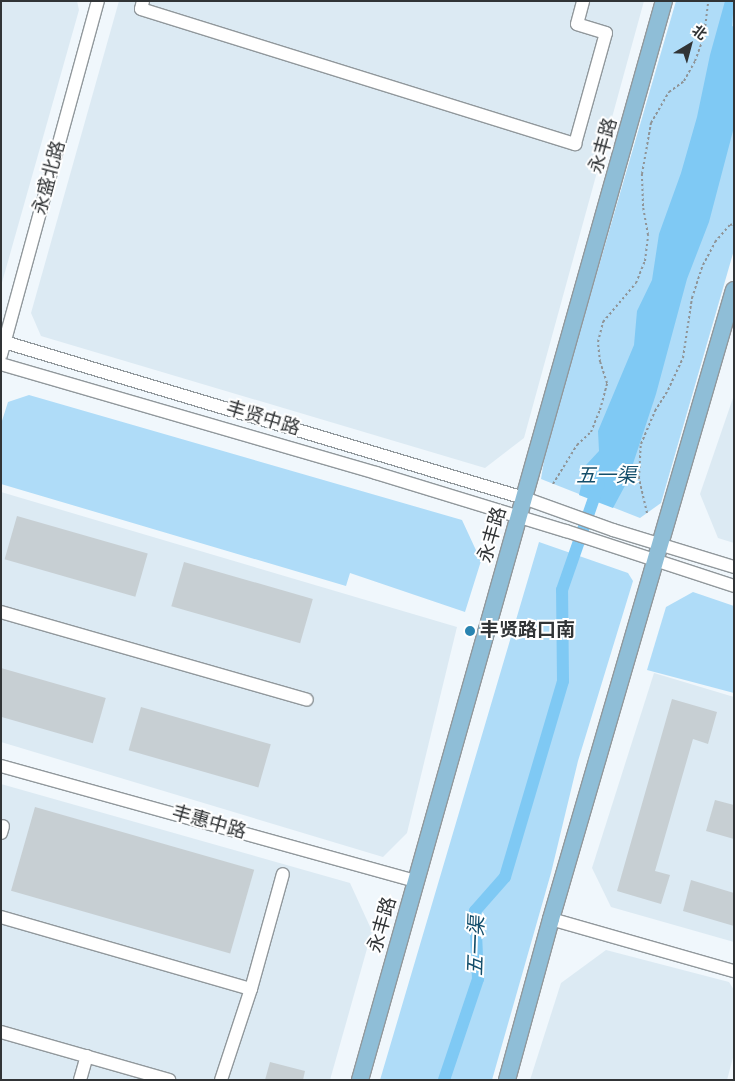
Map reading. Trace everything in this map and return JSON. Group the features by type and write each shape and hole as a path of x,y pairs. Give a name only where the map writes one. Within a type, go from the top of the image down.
{"main road":[{"name":"永丰路","path":"360,1080 664,1"},
{"path":"507,1080 551,919 734,290"}],"street":[{"name":"永盛北路","path":"1,355 3,342 98,1"},
{"path":"143,1 141,10 575,144 606,33 577,24 584,1"},
{"name":"丰贤中路","path":"3,342 524,498 613,530 734,567"},
{"name":"丰贤中路","path":"1,364 566,531 734,586"},
{"path":"1,612 307,700"},
{"name":"丰惠中路","path":"1,766 416,881"},
{"path":"222,1080 251,989 283,874"},
{"path":"1,917 251,989"},
{"path":"551,919 734,971"},
{"path":"1,1032 169,1080"},
{"path":"80,1080 86,1056"}],"path":[{"path":"553,484 576,445 591,432 600,410 607,383 600,362 598,342 603,322 636,283 645,261 648,235 643,206 642,174 651,123 670,92 684,81 695,61 704,36 708,1"},
{"path":"647,513 639,478 641,444 655,411 668,390 683,358 692,298 703,265 715,242 730,225 734,224"}],"shaded area":[{"path":"1,1 77,1 79,10 1,286"},
{"path":"119,1 644,1 524,438 485,468 41,336 31,313"},
{"path":"676,1 734,1 734,250 661,503 640,518 541,479 546,448"},
{"path":"29,395 462,520 481,561 465,612 350,573 346,586 1,484 1,424 8,402"},
{"path":"734,395 734,543 718,538 700,494"},
{"path":"1,492 457,627 407,833 383,857 1,742"},
{"path":"539,542 628,573 633,581 578,761 551,873 492,1080 380,1080"},
{"path":"693,592 734,606 734,693 647,670 666,607"},
{"path":"654,673 734,697 734,942 611,907 592,868"},
{"path":"1,784 350,883 372,931 330,1080 1,1080"},
{"path":"606,950 729,982 734,990 734,1054 727,1080 530,1080 561,983"}],"water":[{"name":"五一渠","path":"725,1 734,1 732,26 734,27 734,127 709,222 687,279 656,394 627,482 613,508 579,495 586,465 599,451 598,431 634,345 637,311 652,280 659,234 681,173 697,117 710,55"}],"building":[{"path":"17,516 148,553 135,597 5,559"},
{"path":"184,562 313,599 300,643 171,606"},
{"path":"1,668 106,698 93,743 1,717"},
{"path":"672,699 717,712 708,744 693,739 655,871 670,875 661,904 617,891"},
{"path":"141,707 271,744 258,787 129,750"},
{"path":"715,800 734,805 734,839 706,831"},
{"path":"35,807 254,870 230,953 11,891"},
{"path":"691,880 734,893 734,926 683,911"},
{"path":"270,1062 305,1071 303,1080 265,1080"}],"waterway":[{"name":"五一渠","path":"444,1080 478,979 475,911 505,877 563,681 562,590 599,484"}],"place":[{"name":"丰贤路口南","path":"470,631"}]}
